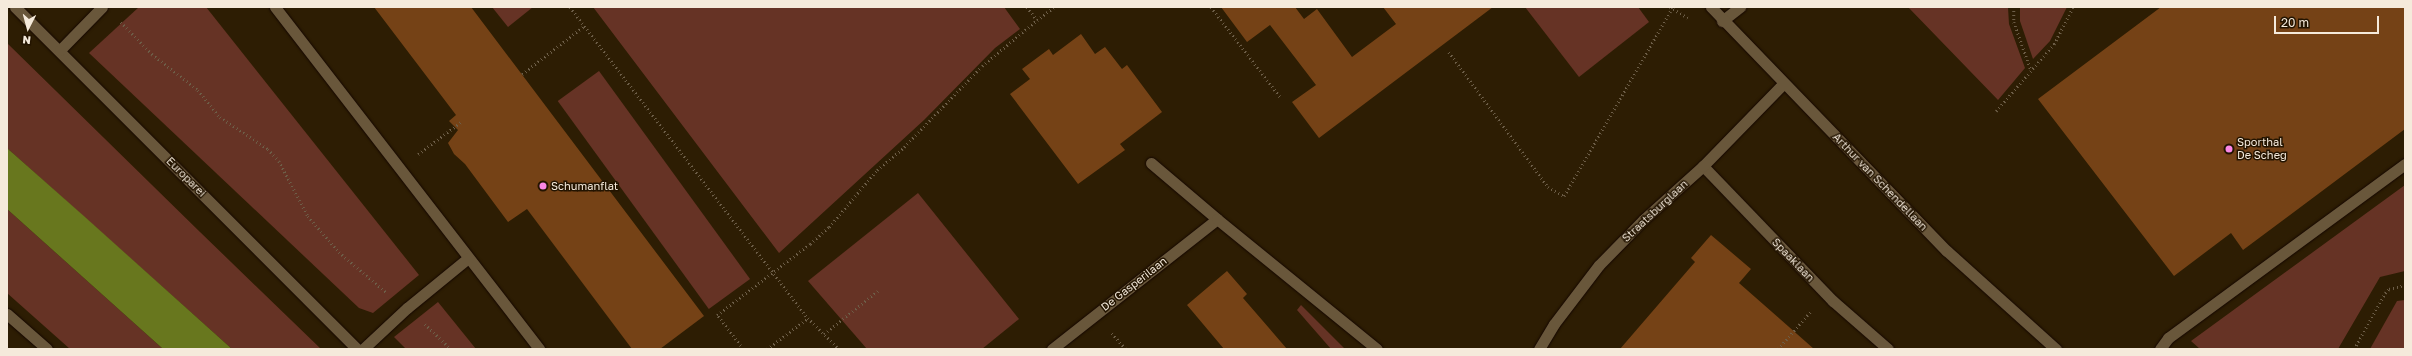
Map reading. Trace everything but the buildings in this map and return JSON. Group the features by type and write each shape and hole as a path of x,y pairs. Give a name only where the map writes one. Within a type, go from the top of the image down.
{"street":[{"name":"Europarei","path":"14,7 60,50 357,349"},
{"path":"60,50 102,7"},
{"path":"275,7 539,349"},
{"name":"Arthur van Schendellaan","path":"1711,7 1722,21 1783,84 1947,250 2056,349"},
{"path":"1722,21 1740,7"},
{"name":"Straatsburglaan","path":"1539,349 1554,324 1599,265 1643,220 1703,166 1783,84"},
{"path":"1151,163 1217,219 1378,349"},
{"path":"2160,349 2168,338 2405,164"},
{"name":"Spaaklaan","path":"1703,166 1826,294 1888,349"},
{"name":"De Gasperilaan","path":"1052,349 1217,219"},
{"path":"363,349 407,308 468,258"},
{"path":"7,314 46,349"}],"path":[{"path":"570,7 772,273 808,318 839,349"},
{"path":"1027,7 1037,20"},
{"path":"743,349 717,315 829,227 877,170 904,147 982,66 1054,7"},
{"path":"1211,7 1281,98"},
{"path":"2014,7 2014,22 2031,70"},
{"path":"1996,111 2054,44 2073,7"},
{"path":"1448,52 1548,187 1564,196 1672,8"},
{"path":"117,17 152,54 198,90 220,117 268,149 279,161 308,216 339,252 407,308 451,349"},
{"path":"522,74 584,26"},
{"path":"400,168 461,122"},
{"path":"2354,349 2385,293 2389,289 2405,285"},
{"path":"824,334 879,290"},
{"path":"1778,349 1826,294"},
{"path":"767,349 808,318"}],"shaded area":[{"path":"139,7 206,7 419,275 373,313 359,308 89,53"},
{"path":"492,7 533,7 508,27"},
{"path":"593,7 1004,7 1020,29 995,48 924,120 779,253"},
{"path":"1525,7 1638,7 1649,22 1579,77"},
{"path":"1908,7 2008,7 2009,24 2025,68 1998,100"},
{"path":"2020,7 2067,7 2050,41 2033,59 2020,21"},
{"path":"7,43 321,349 232,349 7,148"},
{"path":"599,71 750,279 709,309 558,101"},
{"path":"7,148 232,349 163,349 7,209"},
{"path":"2405,185 2405,271 2380,277 2338,349 2200,349 2191,341"},
{"path":"918,193 1019,319 982,349 867,349 808,281"},
{"path":"7,209 163,349 70,349 7,293"},
{"path":"2405,300 2405,349 2370,349 2397,301"},
{"path":"438,302 476,349 406,349 394,337"},
{"path":"1301,305 1345,349 1331,349 1297,310"}],"place":[{"name":"Sporthal De Scheg","path":"2229,149"},
{"name":"Schumanflat","path":"543,186"}]}
